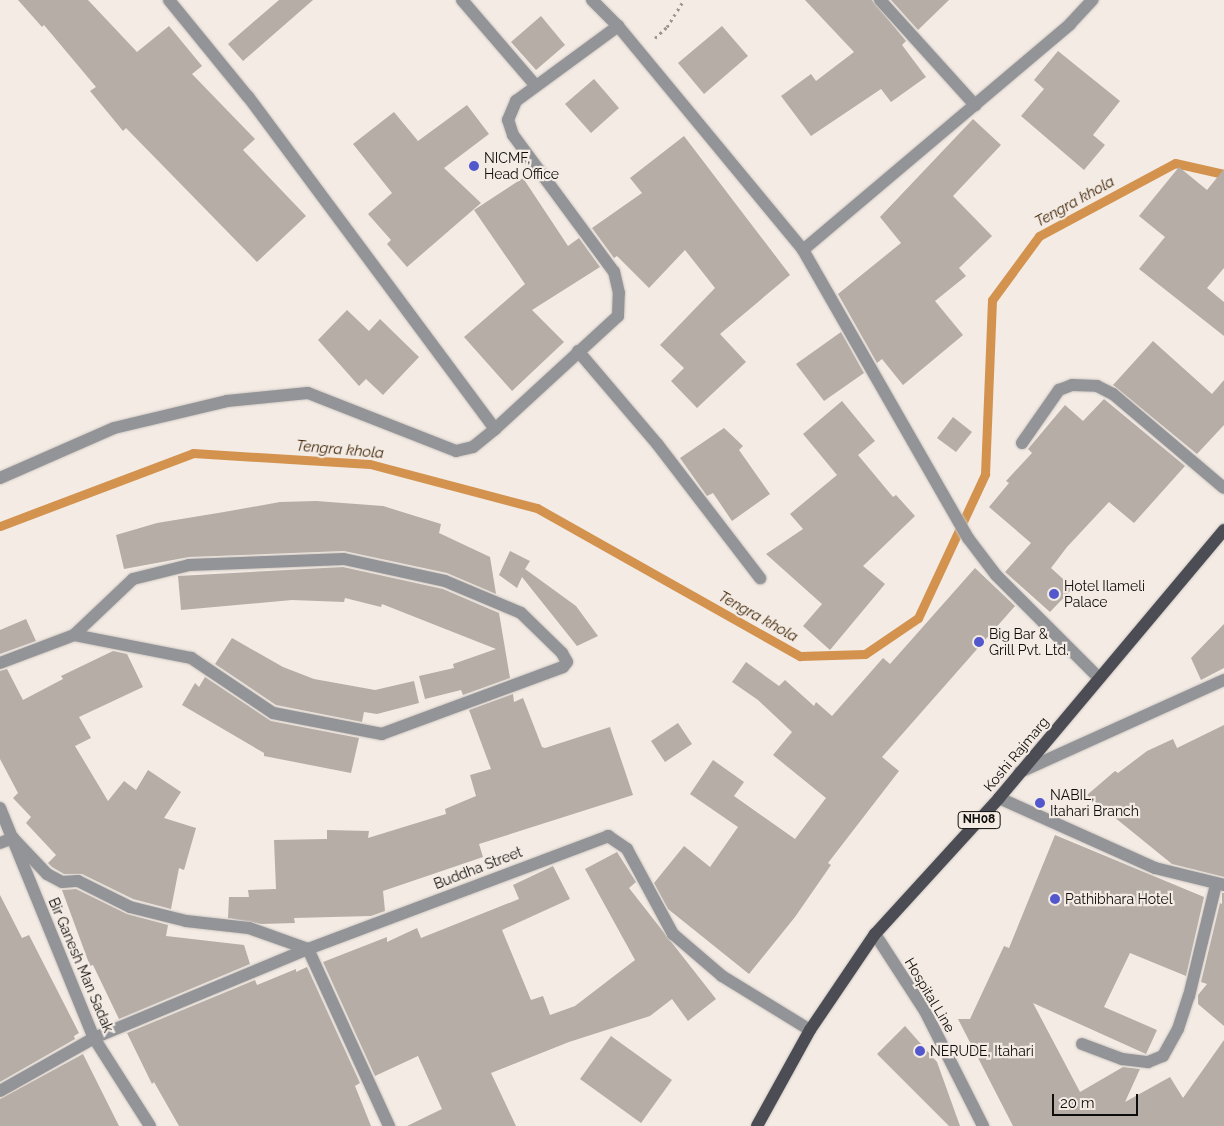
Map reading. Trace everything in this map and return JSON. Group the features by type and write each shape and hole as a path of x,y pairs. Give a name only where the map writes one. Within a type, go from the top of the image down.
{"main road":[{"name":"Koshi Rajmarg","path":"757,1126 810,1030 875,934 999,798 1224,530"}],"street":[{"path":"169,0 254,105 495,429"},
{"path":"462,0 536,86"},
{"path":"592,0 618,26 803,250 968,538 996,575 1099,678"},
{"path":"880,0 975,105"},
{"path":"803,250 1070,24 1092,0"},
{"path":"0,478 114,428 228,401 308,393 456,451 472,447 495,429 618,316 619,293 614,272 513,135 508,120 516,101 618,26"},
{"path":"578,351 658,445 760,578"},
{"path":"1022,443 1059,390 1072,385 1096,386 1112,394 1224,488"},
{"path":"0,663 74,635 133,579 189,565 344,560 445,581 521,613 562,653 567,662 564,667 382,734 273,713 191,658 74,635"},
{"path":"1020,772 1224,680"},
{"path":"999,798 1155,868 1220,885 1189,996 1178,1029 1163,1056 1148,1062 1122,1059 1082,1044"},
{"name":"Bir Ganesh Man Sadak","path":"0,808 94,1038 150,1126"},
{"name":"Buddha Street","path":"0,1090 94,1038 308,949 608,836 628,849 673,934 722,976 810,1030"},
{"path":"0,844 13,838 47,874 62,882 78,881 130,907 159,916 249,928 308,949 389,1126"},
{"name":"Hospital Line","path":"875,934 925,1011 983,1126"}],"path":[{"path":"618,26 642,39 655,38 668,27 684,0"}],"building":[{"path":"18,0 88,0 137,52 169,26 202,66 192,74 255,139 243,150 306,216 257,262 126,128 123,131 90,91 96,87 44,25 42,27"},
{"path":"279,0 313,0 243,61 228,44"},
{"path":"805,0 872,0 906,41 902,45 926,77 891,102 881,89 811,136 781,96 811,74 816,81 854,52"},
{"path":"891,0 949,0 918,30"},
{"path":"541,16 565,45 536,70 511,42"},
{"path":"722,26 748,56 704,94 678,63"},
{"path":"1058,51 1120,101 1093,135 1105,145 1084,170 1021,116 1044,89 1034,80"},
{"path":"594,79 619,108 591,133 565,104"},
{"path":"467,105 489,134 444,168 481,203 407,267 387,244 391,240 368,214 392,193 353,144 394,112 418,141"},
{"path":"973,119 1001,145 953,196 992,236 959,268 966,276 935,301 963,335 903,385 882,359 877,363 838,294 901,243 880,217"},
{"path":"684,136 790,275 720,334 746,362 697,408 671,381 684,368 660,345 715,288 685,250 649,288 617,256 614,258 592,228 642,193 630,178"},
{"path":"1179,167 1207,190 1224,169 1224,268 1207,288 1224,302 1224,336 1139,269 1165,237 1139,216"},
{"path":"523,178 568,246 579,238 600,267 532,310 564,342 512,391 464,337 525,284 474,210"},
{"path":"347,310 369,331 380,319 419,357 383,395 366,379 359,386 318,340"},
{"path":"841,332 864,373 824,401 796,364"},
{"path":"1153,341 1212,394 1224,380 1224,425 1197,454 1113,385"},
{"path":"1104,399 1185,466 1134,523 1109,502 1067,547 1051,568 1073,588 1050,612 1005,572 1031,543 989,507 1009,483 1006,481 1032,453 1028,449 1065,405 1083,421"},
{"path":"842,401 875,441 858,455 893,497 896,495 915,516 863,566 885,584 830,650 803,626 822,604 766,554 803,529 790,514 837,475 803,434"},
{"path":"953,417 972,432 956,452 937,438"},
{"path":"724,428 743,446 739,450 770,494 732,521 713,493 707,496 680,458"},
{"path":"316,501 383,506 441,524 439,533 490,557 496,594 447,573 344,551 189,557 124,569 116,535 157,523 280,502"},
{"path":"510,551 530,561 525,569 576,606 598,636 577,646 522,577 517,588 499,575"},
{"path":"343,567 443,589 499,613 510,678 463,695 461,690 425,699 419,676 454,668 453,664 496,649 382,604 381,607 345,598 344,602 292,600 181,610 178,576"},
{"path":"975,568 1015,606 882,757 899,771 828,863 831,865 795,917 749,974 668,909 654,883 684,846 710,867 738,827 690,794 713,760 744,782 734,796 795,839 826,798 773,755 792,732 758,700 732,682 746,662 779,686 785,680 814,706 816,702 832,716 883,658 890,664"},
{"path":"26,619 36,641 0,654 0,630"},
{"path":"1224,624 1224,668 1201,680 1191,658"},
{"path":"232,638 283,667 314,679 375,690 414,681 419,703 377,714 364,712 362,722 276,705 215,664"},
{"path":"113,651 127,654 143,687 79,717 91,738 75,746 108,801 124,781 136,790 148,770 181,792 164,818 196,828 184,870 179,868 171,909 133,899 82,874 64,874 52,867 48,863 56,855 26,823 31,817 13,798 18,793 0,759 0,671 7,669 23,700 63,679 61,676"},
{"path":"205,677 271,721 359,738 351,773 264,756 264,753 182,705 195,683 199,687"},
{"path":"513,694 514,702 523,698 542,747 545,748 610,727 633,795 479,844 483,857 383,891 385,911 371,916 294,918 295,923 261,924 228,918 229,897 249,897 248,890 276,889 274,840 327,839 327,830 369,831 368,838 446,814 445,809 476,796 470,775 491,769 469,710"},
{"path":"678,723 692,744 665,762 651,741"},
{"path":"1224,725 1224,877 1172,864 1087,795 1115,771 1118,773 1147,751 1173,739 1177,748"},
{"path":"1055,835 1204,897 1186,976 1130,953 1104,1007 1157,1030 1146,1054 1033,1003 1080,1092 1123,1067 1140,1069 1125,1102 1170,1077 1183,1098 1224,1040 1224,1126 1013,1126 958,1019 970,1019 1004,946 1009,948"},
{"path":"617,852 636,882 629,888 716,999 688,1021 672,999 650,1016 569,1042 491,1073 516,1126 407,1126 442,1109 418,1056 375,1076 323,962 387,937 387,942 417,928 421,938 519,899 513,885 553,866 570,899 502,930 531,1000 543,996 550,1015 575,1006 635,960 585,869"},
{"path":"76,889 127,914 168,925 166,936 244,945 250,964 119,1019 93,965 90,966 62,890"},
{"path":"1222,893 1224,893 1224,1026 1198,1004 1198,995 1207,984 1201,982 1220,903 1222,904"},
{"path":"0,895 22,938 29,935 79,1033 74,1036 75,1039 0,1082"},
{"path":"307,967 360,1083 355,1086 371,1126 179,1126 154,1082 152,1084 127,1033 255,980 257,985 296,969 296,972"},
{"path":"905,1026 937,1062 960,1126 949,1126 877,1054"},
{"path":"611,1036 672,1080 641,1123 580,1079"},
{"path":"83,1054 119,1126 0,1126 0,1099"}],"waterway":[{"name":"Tengra khola","path":"0,526 193,453 370,464 537,508 800,656 865,654 918,618 985,474 992,300 1039,236 1175,163 1224,174"}],"place":[{"name":"NICMF, Head Office","path":"474,166"},
{"name":"Hotel Ilameli Palace","path":"1054,594"},
{"name":"Big Bar & Grill Pvt. Ltd.","path":"979,642"},
{"name":"NABIL, Itahari Branch","path":"1040,803"},
{"name":"Pathibhara Hotel","path":"1055,899"},
{"name":"NERUDE, Itahari","path":"920,1051"}]}
